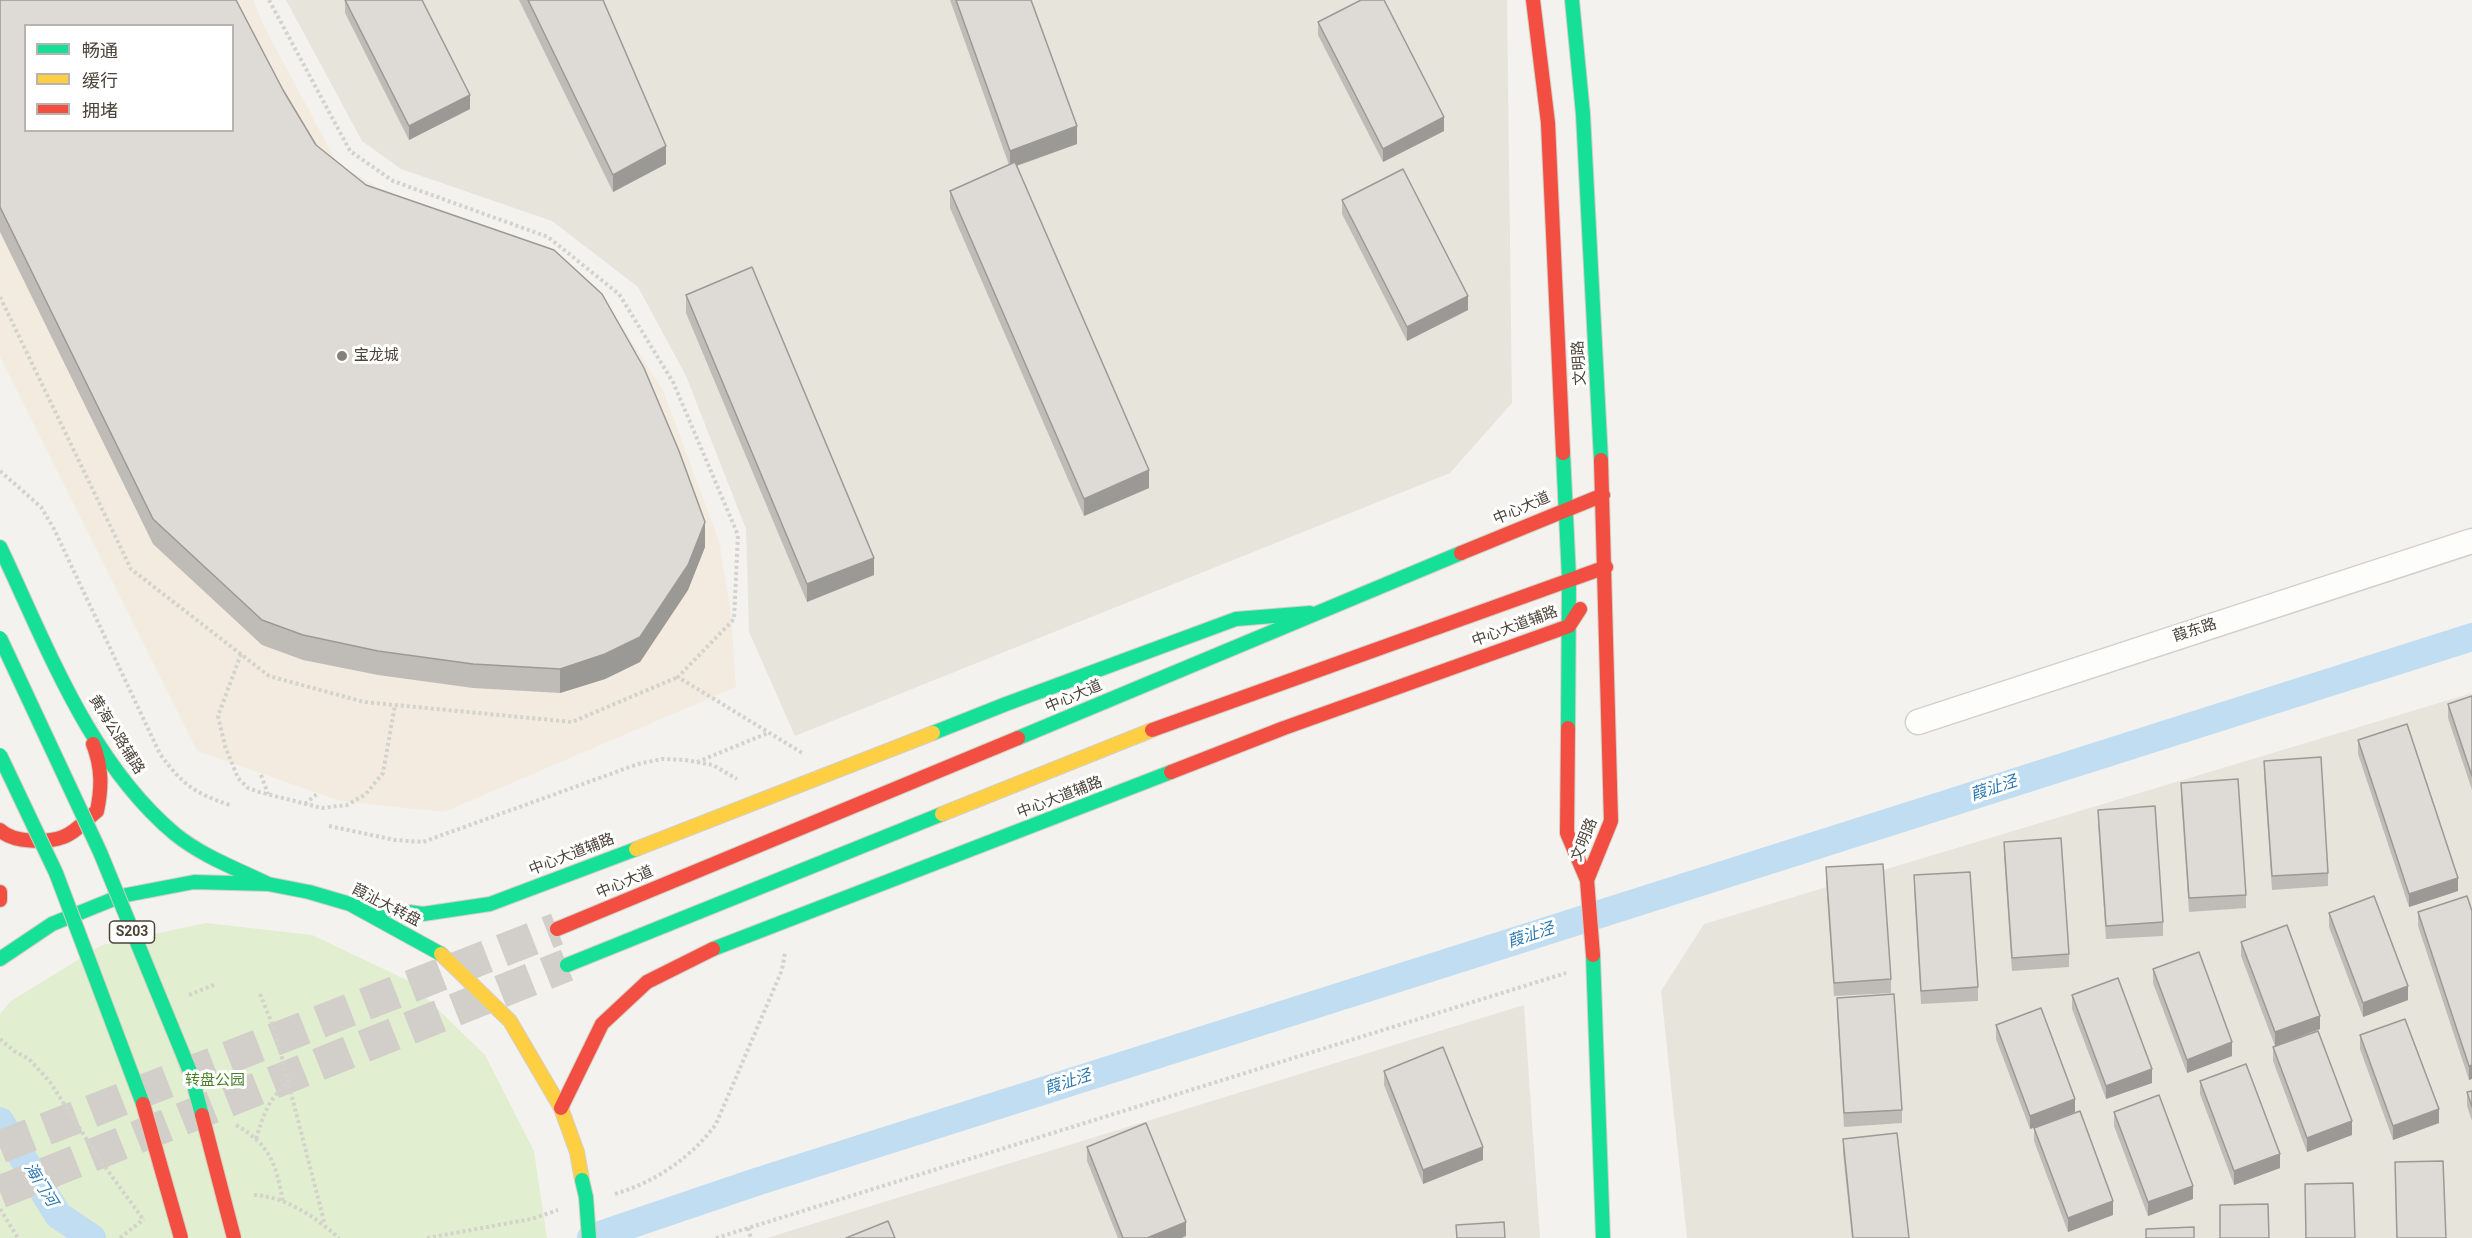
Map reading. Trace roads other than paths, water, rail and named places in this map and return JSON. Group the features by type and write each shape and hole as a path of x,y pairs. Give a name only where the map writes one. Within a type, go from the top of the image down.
{"main road":[{"name":"文明路","path":"1533,0 1548,123 1569,578 1567,833 1587,880"},
{"name":"文明路","path":"1572,0 1583,114 1603,495 1611,821 1587,880"},
{"name":"中心大道","path":"557,929 1603,495"},
{"name":"黄海公路辅路","path":"0,547 86,725 131,790 177,836 268,884"},
{"path":"567,965 1186,716 1569,578 1606,567"},
{"name":"中心大道辅路","path":"561,1108 602,1024 647,982 701,953 1284,728 1569,626 1606,567"},
{"name":"中心大道辅路","path":"350,904 423,914 490,904 768,799 1006,704 1236,619 1321,612"},
{"name":"S203","path":"0,638 100,852 190,1074 234,1238"},
{"path":"0,830 6,836 28,842 64,837 97,811 101,791 100,762 86,725"},
{"path":"0,755 56,873 139,1092 181,1238"},
{"path":"1587,880 1594,964 1603,1238"},
{"name":"葭沚大转盘","path":"0,959 52,924 121,896 194,882 268,884 309,892 350,904 438,951 510,1021 561,1108 577,1152 586,1197 589,1238"},
{"path":"0,892 0,900"}],"street":[{"name":"葭东路","path":"1917,722 2472,540"}],"waterway":[{"name":"葭沚泾","path":"591,1238 756,1182 2472,637"},
{"name":"海门河","path":"0,1121 58,1215 92,1238"}],"tunnel":[{"path":"0,1147 557,929"},
{"path":"0,1192 567,965"}],"place":[{"name":"宝龙城","path":"342,356"}],"park label":[{"name":"转盘公园","path":"215,1081"}]}
